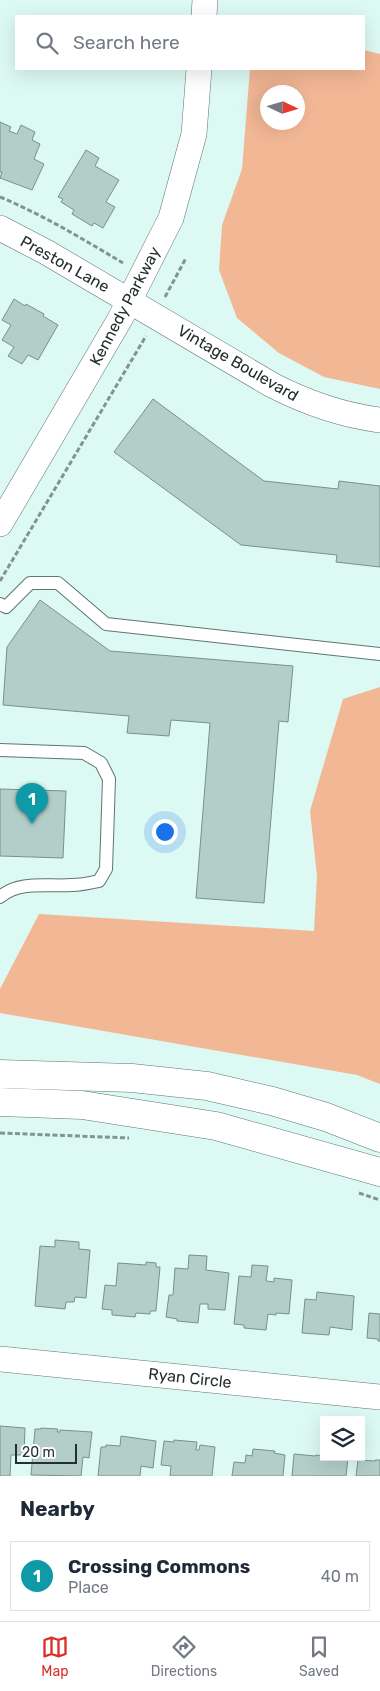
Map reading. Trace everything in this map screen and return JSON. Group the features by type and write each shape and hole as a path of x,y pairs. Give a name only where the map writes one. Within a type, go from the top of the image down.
{"street":[{"path":"204,15 205,0"},
{"name":"Kennedy Parkway","path":"0,524 131,300 171,218 194,134 200,70"},
{"name":"Preston Lane","path":"0,228 131,300"},
{"name":"Vintage Boulevard","path":"131,300 272,385 302,400 333,411 380,420"},
{"path":"0,1074 132,1078 207,1086 290,1106 326,1117 380,1138"},
{"path":"0,1102 82,1105 216,1126 380,1172"},
{"name":"Ryan Circle","path":"0,1359 380,1397"}],"lane":[{"path":"0,604 6,607 30,584 58,583 106,624 380,654"},
{"path":"0,750 84,753 101,763 109,778 106,869 100,881 74,885 23,886 7,891 0,897"}],"path":[{"path":"0,198 22,206 125,264"},
{"path":"0,580 146,336 186,258"},
{"path":"0,1133 137,1139"},
{"path":"352,1191 380,1200"}],"shaded area":[{"path":"365,50 380,54 380,389 324,377 279,353 237,318 219,270 222,225 242,169 250,70 365,70"},
{"path":"380,687 380,1084 357,1075 0,1013 0,989 39,914 314,931 317,876 310,811 343,699"}],"building":[{"path":"0,122 11,127 9,131 17,134 21,125 35,132 32,140 40,144 34,159 44,164 32,190 0,178 2,172 0,172"},
{"path":"86,150 99,158 95,166 119,180 106,202 115,207 103,228 94,223 92,226 72,214 74,210 61,202 63,199 58,197"},
{"path":"14,299 44,314 43,316 58,325 38,360 28,355 22,364 8,356 14,347 2,340 11,325 2,320"},
{"path":"153,399 264,481 338,489 339,481 380,486 380,567 336,562 337,555 241,545 114,452"},
{"path":"40,600 110,651 293,666 288,722 279,721 264,903 196,898 210,723 171,720 169,736 127,733 129,716 3,705 7,647"},
{"path":"0,789 66,791 63,858 0,856"},
{"path":"55,1240 79,1242 79,1249 90,1250 86,1298 75,1297 74,1302 66,1302 65,1309 35,1306 40,1246 55,1247"},
{"path":"189,1255 207,1256 206,1270 229,1273 225,1310 208,1309 208,1304 200,1304 198,1323 177,1321 177,1319 166,1317 169,1295 173,1295 175,1268 188,1269"},
{"path":"146,1262 156,1263 156,1267 160,1267 156,1311 150,1311 150,1314 136,1313 135,1317 112,1315 112,1310 102,1309 105,1285 116,1286 118,1263 146,1265"},
{"path":"252,1265 268,1266 266,1281 274,1282 274,1278 292,1280 289,1314 268,1314 266,1330 244,1328 244,1325 234,1324 239,1276 251,1277"},
{"path":"317,1292 354,1296 352,1330 330,1327 329,1335 302,1333 305,1299 316,1300"},
{"path":"369,1313 380,1314 380,1341 367,1338"},
{"path":"0,1426 25,1428 24,1455 11,1455 10,1476 0,1476"},
{"path":"35,1429 58,1429 57,1432 60,1432 60,1430 92,1432 89,1458 83,1457 81,1476 31,1475"},
{"path":"121,1436 156,1441 153,1468 141,1466 140,1476 98,1476 101,1447 106,1447 106,1445 120,1446"},
{"path":"174,1440 197,1442 196,1450 199,1450 200,1445 215,1447 212,1476 170,1476 171,1466 161,1465 164,1441 174,1442"},
{"path":"253,1449 275,1451 274,1453 285,1455 283,1476 232,1476 234,1462 245,1463 246,1455 252,1456"},
{"path":"294,1454 320,1456 320,1461 348,1461 346,1476 292,1476"},
{"path":"380,1460 380,1476 356,1476 358,1461"}],"place":[{"name":"Crossing Commons","path":"32,824"}]}
